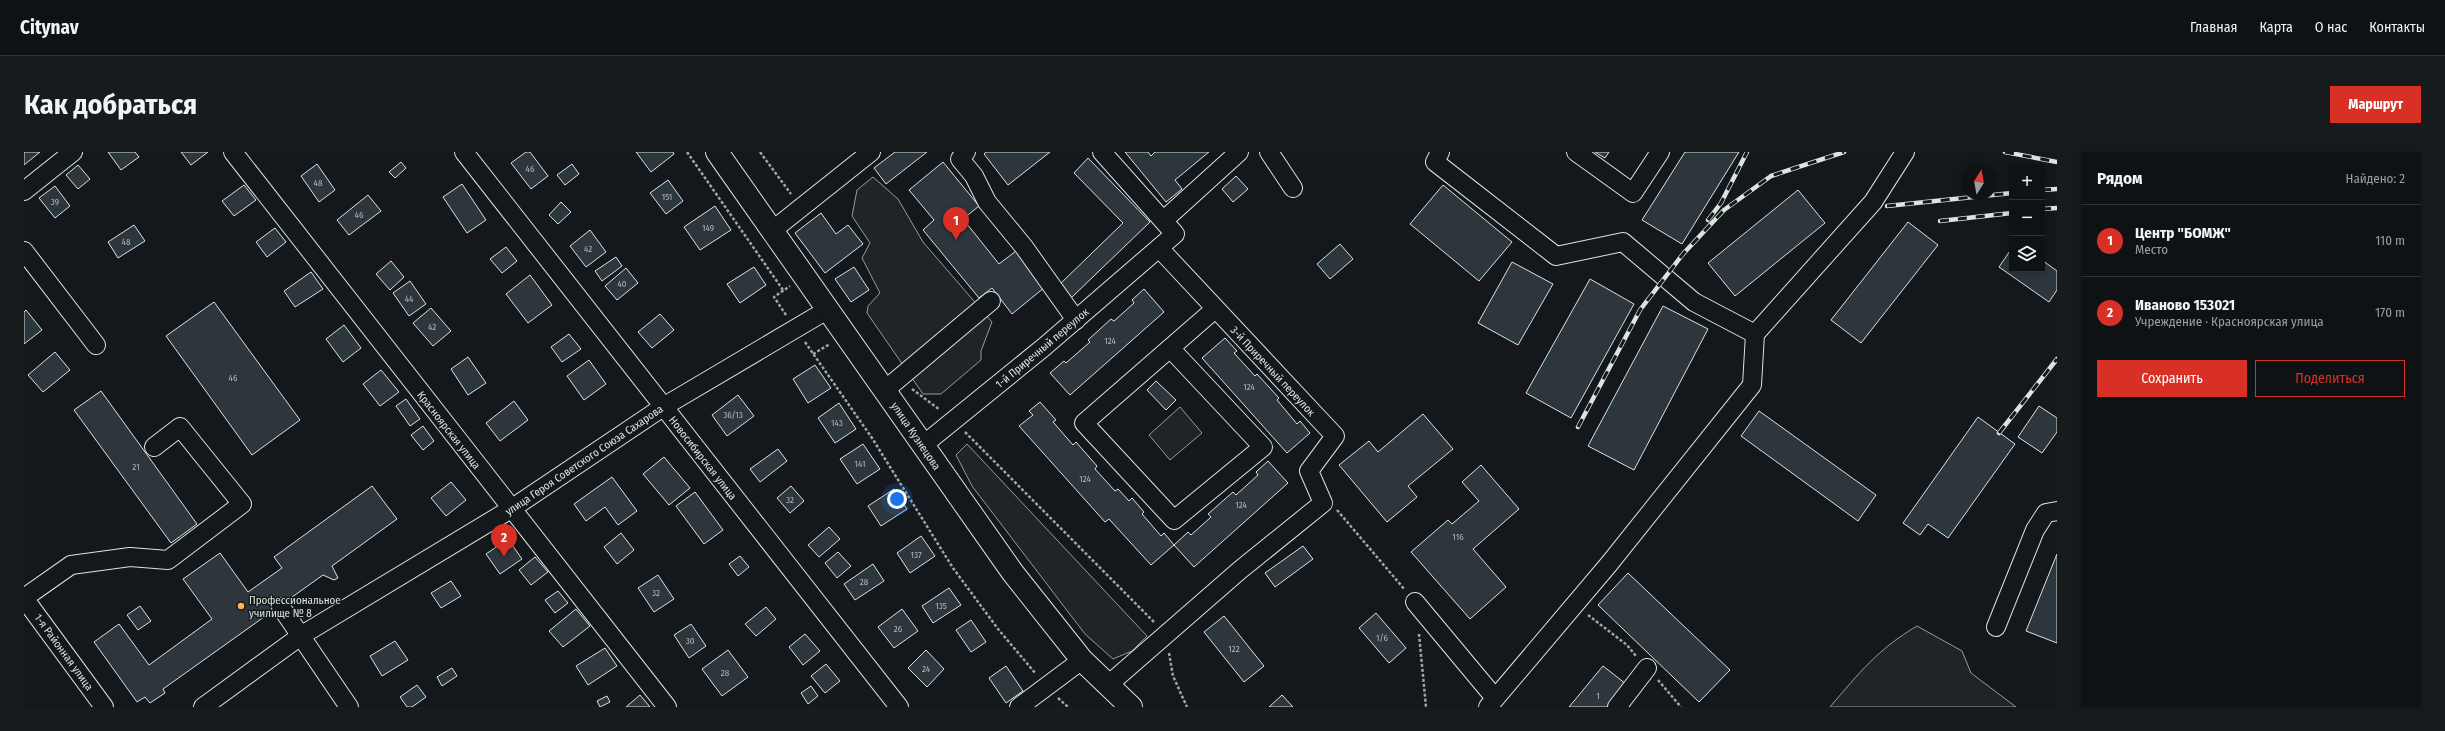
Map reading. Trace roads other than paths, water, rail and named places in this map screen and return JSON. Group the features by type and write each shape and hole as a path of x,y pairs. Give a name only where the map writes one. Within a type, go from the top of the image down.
{"main road":[{"name":"улица Кузнецова","path":"717,152 773,230 827,310 885,390 922,446 1013,573 1082,660 1131,707"}],"street":[{"path":"24,191 73,152"},
{"name":"Красноярская улица","path":"233,152 510,509 667,707"},
{"name":"Новосибирская улица","path":"464,152 899,707"},
{"path":"773,230 871,152"},
{"path":"966,152 960,159 974,176 987,202 1024,247 1076,320"},
{"path":"1102,152 1164,220 1240,152"},
{"path":"1269,152 1293,188"},
{"path":"1440,152 1435,162 1556,256 1623,242 1694,302 1755,334"},
{"path":"1576,152 1633,193 1660,152"},
{"path":"1415,602 1492,704 1575,605 1752,384 1755,334 1873,202 1905,152"},
{"name":"1-й Приречный переулок","path":"922,446 1076,320 1175,234 1164,220"},
{"name":"3-й Приречный переулок","path":"1108,685 1165,633 1323,503 1309,471 1335,436 1159,248"},
{"path":"24,251 96,345"},
{"path":"885,390 991,301"},
{"path":"1170,348 1263,447 1174,520 1084,424 1170,348 1215,309"},
{"name":"улица Героя Советского Союза Сахарова","path":"203,707 302,635 510,509 663,407 827,310"},
{"path":"24,598 71,565 130,557 168,560 242,504 180,427 154,447"},
{"path":"1996,627 2035,530 2046,513 2057,511"},
{"name":"1-я Районная улица","path":"24,598 104,707"},
{"path":"281,607 302,635 349,707"},
{"path":"1019,707 1082,660"},
{"path":"1617,707 1647,668"}],"railway":[{"path":"1708,220 1721,203 1747,152"},
{"path":"1578,427 1640,310 1683,254 1724,210 1771,176 1844,152"},
{"path":"2005,152 2057,162"},
{"path":"2045,190 2057,189"},
{"path":"1887,206 2009,193"},
{"path":"2045,209 2057,208"},
{"path":"1940,221 2009,213"},
{"path":"1999,433 2057,359"}],"place":[{"name":"Центр \"БОМЖ\"","path":"956,240"},
{"name":"Иваново 153021","path":"504,557"},
{"name":"Профессиональное училище № 8","path":"241,606"}]}
